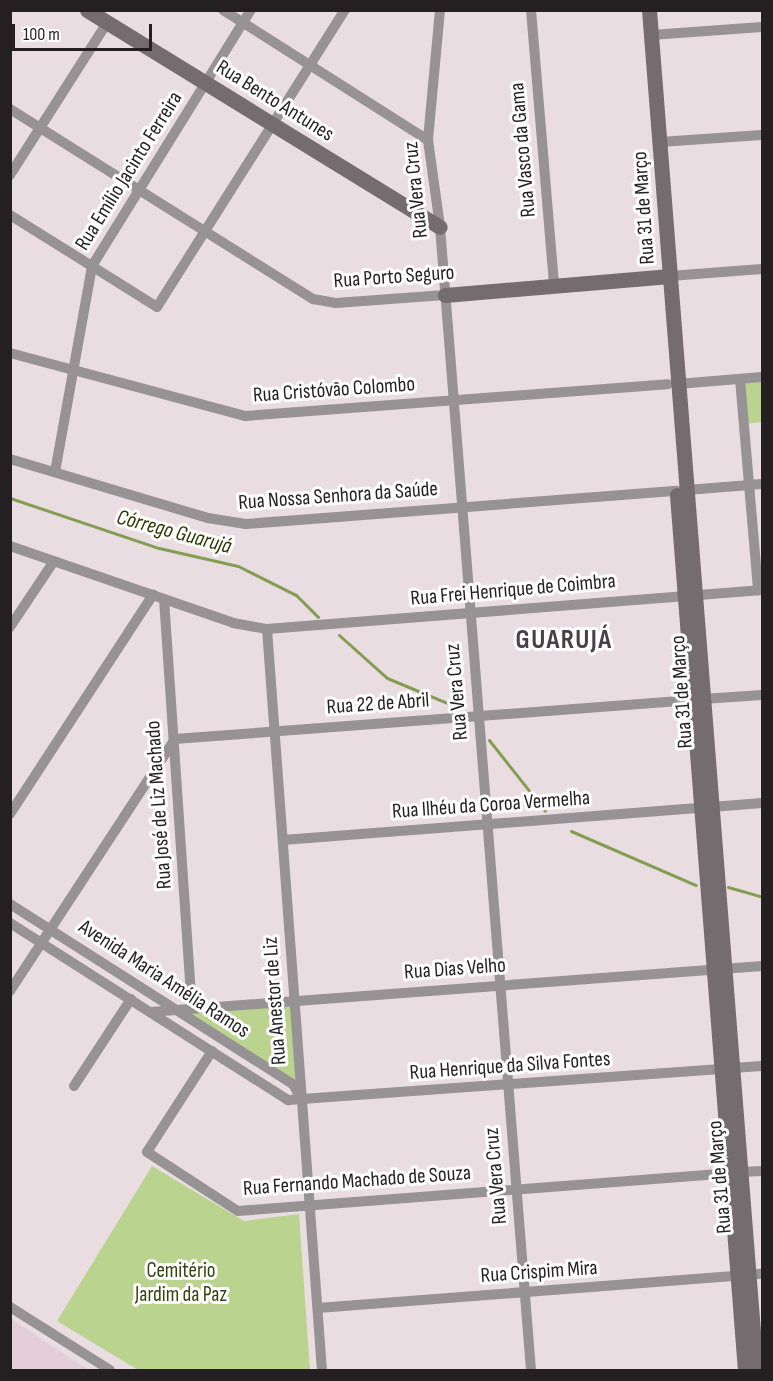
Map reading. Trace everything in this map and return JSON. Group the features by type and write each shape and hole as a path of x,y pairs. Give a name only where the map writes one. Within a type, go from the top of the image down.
{"main road":[{"name":"Rua Bento Antunes","path":"87,10 440,227"},
{"name":"Rua 31 de Março","path":"639,10 665,277 735,1173 750,1275 756,1371"},
{"name":"Rua 31 de Março","path":"649,10 660,142 665,277"},
{"name":"Rua Porto Seguro","path":"445,295 665,277"},
{"name":"Rua 31 de Março","path":"745,1371 750,1275"}],"street":[{"path":"223,10 428,140"},
{"name":"Rua Emílio Jacinto Ferreira","path":"55,472 92,266 252,10"},
{"path":"10,215 157,307 345,10"},
{"name":"Rua Vera Cruz","path":"440,10 428,140 440,227 531,1371"},
{"name":"Rua Vasco da Gama","path":"531,10 554,286"},
{"path":"10,175 108,23"},
{"path":"651,36 762,27"},
{"name":"Rua Porto Seguro","path":"10,109 205,232 324,302 445,295"},
{"path":"660,142 762,135"},
{"name":"Rua Porto Seguro","path":"665,277 762,269"},
{"name":"Rua Cristóvão Colombo","path":"10,353 245,416 762,377"},
{"path":"740,379 760,590"},
{"name":"Rua Nossa Senhora da Saúde","path":"10,459 227,522 462,508 762,484"},
{"path":"10,546 159,597 267,629"},
{"path":"10,627 54,561"},
{"name":"Rua Frei Henrique de Coimbra","path":"267,629 760,590"},
{"path":"10,813 159,597"},
{"name":"Rua José de Liz Machado","path":"159,597 175,739 192,1008"},
{"name":"Rua Anestor de Liz","path":"267,629 322,1371"},
{"name":"Rua 22 de Abril","path":"175,739 762,695"},
{"path":"10,991 175,739"},
{"name":"Rua Ilhéu da Coroa Vermelha","path":"283,840 762,803"},
{"name":"Avenida Maria Amélia Ramos","path":"10,904 293,1084 302,1102"},
{"name":"Avenida Maria Amélia Ramos","path":"10,922 288,1100 302,1102"},
{"name":"Rua Dias Velho","path":"150,1012 762,966"},
{"path":"74,1086 131,999"},
{"name":"Rua Fernando Machado de Souza","path":"212,1051 147,1152 238,1211 762,1171"},
{"name":"Rua Henrique da Silva Fontes","path":"302,1102 762,1066"},
{"name":"Rua Crispim Mira","path":"318,1308 750,1275"},
{"path":"10,1307 110,1371"}],"shaded area":[{"path":"11,1318 28,1330 89,1370 11,1370"}],"green space":[{"path":"762,377 762,422 744,424 740,379"},
{"path":"295,1001 302,1102 293,1084 176,1010"},
{"name":"Cemitério Jardim da Paz","path":"152,1166 244,1221 299,1214 310,1370 138,1370 57,1321"}],"waterway":[{"name":"Córrego Guarujá","path":"10,498 159,548 238,566 296,595 318,617"},
{"name":"Córrego Guarujá","path":"339,635 387,678 457,707"},
{"name":"Córrego Guarujá","path":"489,740 545,811"},
{"name":"Córrego Guarujá","path":"571,831 696,885"},
{"name":"Córrego Guarujá","path":"728,887 762,897"}],"district":[{"name":"GUARUJÁ","path":"564,641"}]}
